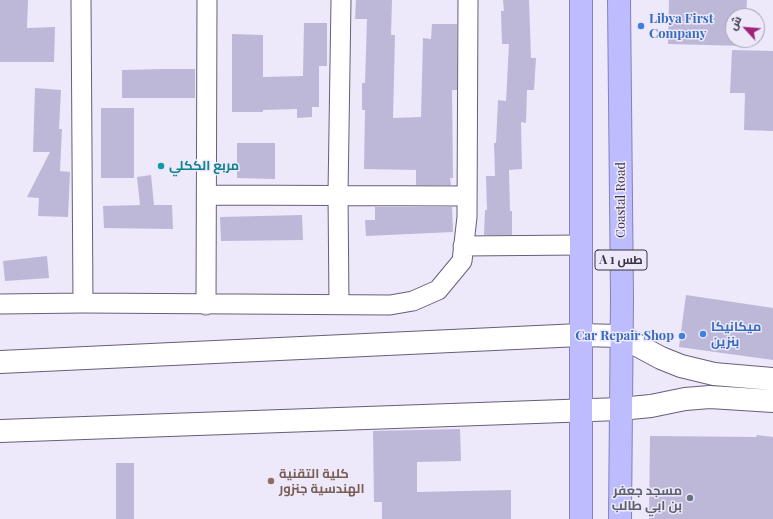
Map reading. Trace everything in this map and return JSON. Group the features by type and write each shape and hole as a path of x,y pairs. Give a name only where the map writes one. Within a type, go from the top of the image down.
{"highway":[{"name":"A 1 طس","path":"581,0 581,519"},
{"name":"Coastal Road","path":"619,0 622,298 620,336 620,519"}],"street":[{"path":"81,0 83,303"},
{"path":"206,305 207,0"},
{"path":"339,304 338,194 341,0"},
{"path":"0,304 83,303 390,305 413,301 438,290 462,261 467,217 468,0"},
{"path":"207,194 467,196"},
{"path":"463,246 581,245"},
{"path":"0,362 580,335 620,336 640,348 681,366 714,374 773,379"},
{"path":"0,431 580,409 620,409 651,406 685,399 710,397 773,401"}],"building":[{"path":"0,0 28,0 27,28 55,27 54,62 0,62"},
{"path":"356,0 392,0 391,35 395,35 393,118 421,117 423,38 431,39 432,24 457,24 457,90 452,90 453,178 450,178 451,185 416,185 416,170 364,169 365,110 362,110 362,83 365,83 367,19 355,19"},
{"path":"503,0 529,0 531,58 536,58 534,90 527,90 526,123 521,122 522,169 509,170 512,235 484,235 485,210 487,210 486,176 495,176 494,143 496,143 498,100 506,101 509,44 502,44 501,11 504,11"},
{"path":"669,0 747,0 746,8 725,8 725,45 668,44"},
{"path":"304,23 327,23 327,66 319,66 319,107 312,107 312,117 297,118 297,109 263,110 263,112 232,112 232,34 263,35 263,77 303,76"},
{"path":"732,50 773,51 773,131 744,130 745,93 730,93"},
{"path":"195,69 195,98 122,98 122,70"},
{"path":"35,88 61,90 59,129 62,129 60,171 70,172 68,217 38,216 39,198 27,197 50,152 33,152"},
{"path":"101,108 134,108 134,178 101,178"},
{"path":"237,143 275,143 275,179 237,178"},
{"path":"151,175 154,205 172,205 173,229 104,228 103,206 140,205 137,177"},
{"path":"375,207 452,207 453,232 366,236 365,220 375,220"},
{"path":"302,215 303,240 221,241 220,217"},
{"path":"47,256 49,278 5,281 3,261"},
{"path":"686,295 773,308 773,360 679,347"},
{"path":"460,429 461,461 417,462 417,492 511,490 511,519 382,519 382,502 374,502 373,431"},
{"path":"757,435 773,437 773,519 649,519 650,436 756,437"},
{"path":"116,463 134,463 134,519 116,519"}],"place":[{"name":"Libya First Company","path":"641,26"},
{"name":"مربع الككلي","path":"161,166"},
{"name":"ميكانيكا بنزين","path":"703,334"},
{"name":"Car Repair Shop","path":"682,336"},
{"name":"كلية التقنية الهندسية جنزور","path":"271,481"},
{"name":"مسجد جعفر بن ابي طالب","path":"690,498"}]}
